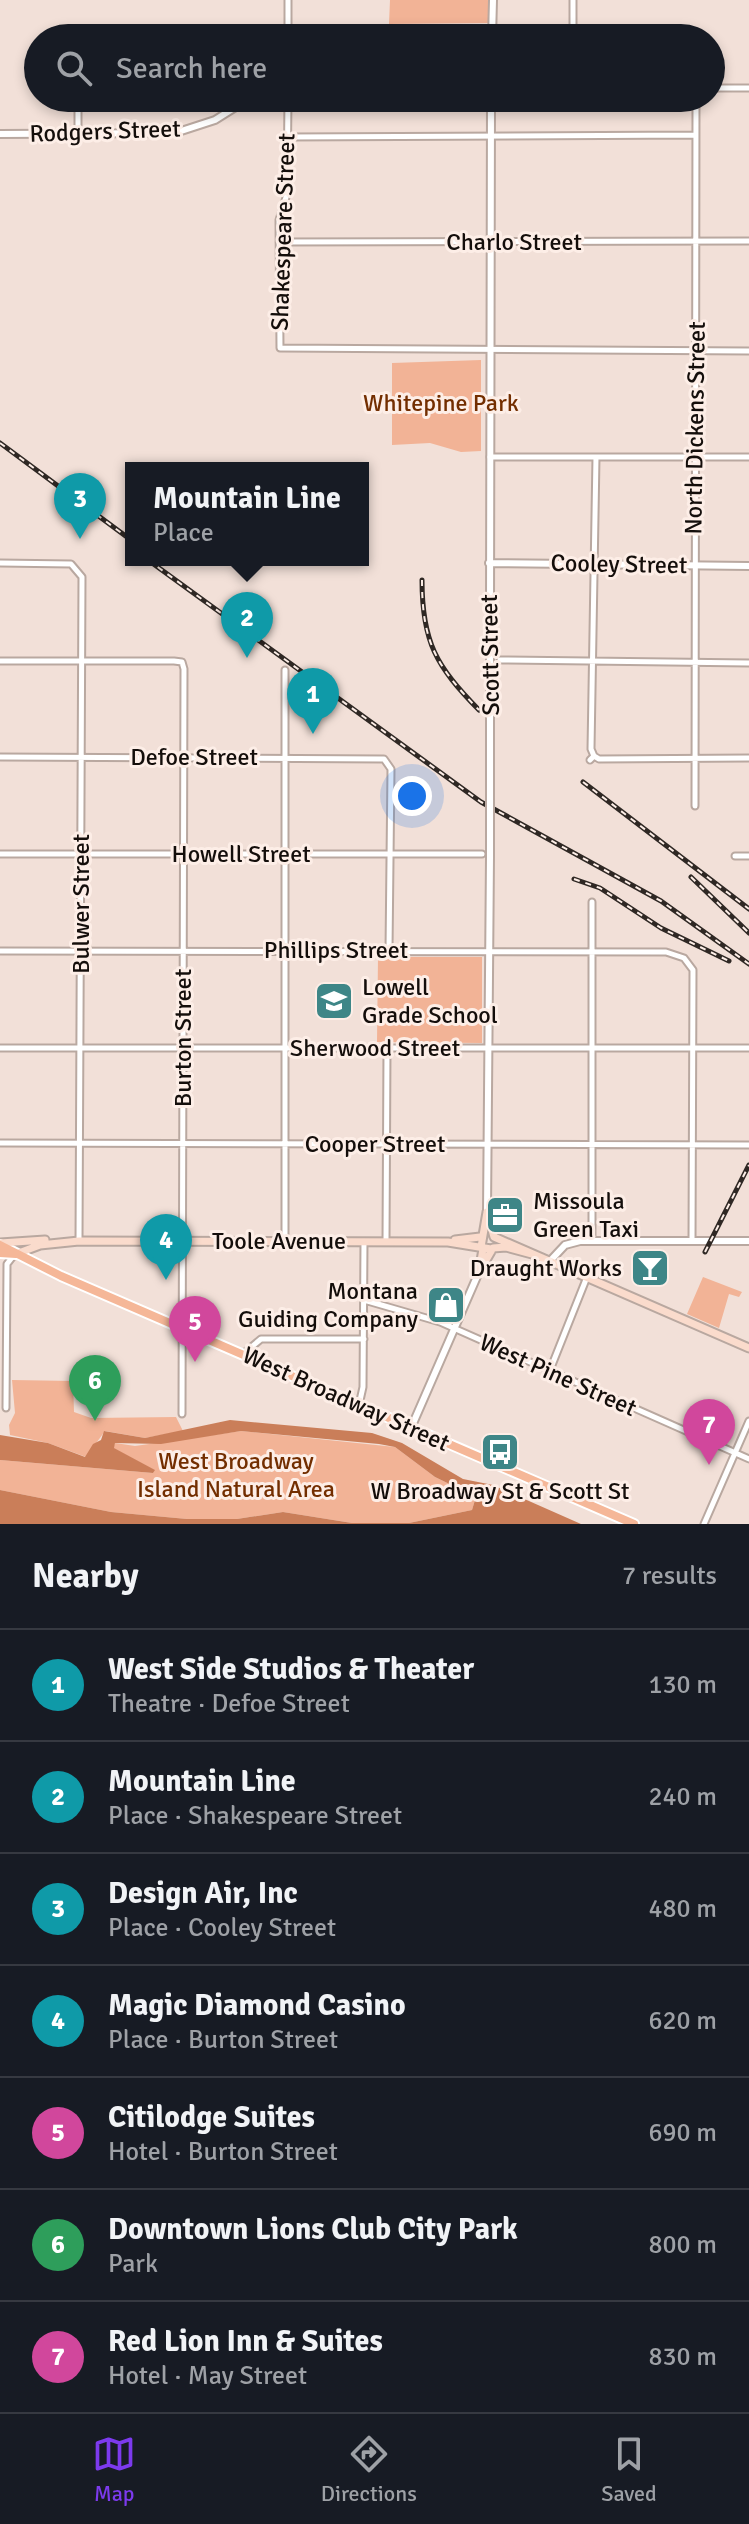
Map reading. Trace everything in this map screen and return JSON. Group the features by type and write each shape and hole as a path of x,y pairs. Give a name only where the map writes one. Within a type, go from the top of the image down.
{"main road":[{"path":"487,1212 481,1236 487,1248"},
{"path":"479,1272 494,1236 487,1212"},
{"name":"Toole Avenue","path":"448,1242 494,1236 749,1348"},
{"name":"Toole Avenue","path":"16,1254 63,1241"},
{"name":"Toole Avenue","path":"0,1244 63,1241 448,1242 487,1248 506,1247 538,1255"},
{"name":"West Broadway Street","path":"0,1244 16,1254 183,1328 634,1524"},
{"name":"West Broadway Street","path":"0,1253 16,1254"}],"street":[{"path":"288,0 288,24"},
{"path":"492,24 493,0"},
{"path":"573,0 573,24"},
{"path":"725,88 749,88"},
{"path":"78,112 78,134"},
{"name":"Rodgers Street","path":"0,134 175,133 215,120 228,112"},
{"name":"Shakespeare Street","path":"288,112 287,194 279,220 279,345 282,349 490,349"},
{"name":"Scott Street","path":"487,1212 491,112"},
{"name":"North Dickens Street","path":"695,806 696,112"},
{"path":"288,137 696,135"},
{"name":"Charlo Street","path":"279,242 749,241"},
{"path":"490,349 749,351"},
{"path":"490,457 749,457"},
{"path":"596,457 592,758 749,758"},
{"name":"Bulwer Street","path":"0,563 71,564 78,568 82,577 79,1241"},
{"name":"Cooley Street","path":"489,563 749,566"},
{"path":"500,660 749,663"},
{"path":"0,661 82,661"},
{"name":"Burton Street","path":"82,661 182,662 182,1414"},
{"path":"285,670 285,1242"},
{"name":"Defoe Street","path":"0,757 378,757 387,761 391,769 389,855"},
{"name":"Howell Street","path":"0,854 486,856"},
{"path":"389,855 389,950"},
{"path":"735,856 749,856"},
{"path":"592,902 592,1241"},
{"name":"Phillips Street","path":"0,951 673,953 684,958 693,970 693,1048"},
{"name":"Sherwood Street","path":"0,1048 749,1048"},
{"path":"386,1241 387,1048"},
{"path":"692,1241 693,1048"},
{"name":"Cooper Street","path":"0,1143 749,1145"},
{"path":"551,1260 565,1245 592,1241 749,1241"},
{"path":"359,1405 363,1387 364,1242"},
{"path":"6,1408 3,1339 7,1264 16,1254"},
{"path":"411,1428 479,1272"},
{"path":"550,1370 587,1277"},
{"name":"West Pine Street","path":"364,1300 412,1312 455,1328 749,1459"},
{"path":"243,1354 261,1339 364,1339"},
{"path":"704,1524 749,1421"}],"green space":[{"path":"390,0 489,0 489,23 389,24"},
{"name":"Whitepine Park","path":"481,360 481,451 461,452 430,443 392,445 392,363"},
{"path":"378,957 482,957 482,1043 377,1042"},
{"path":"703,1277 742,1292 739,1297 729,1294 719,1328 687,1314"},
{"path":"12,1380 73,1381 74,1412 91,1418 176,1417 183,1431 145,1438 105,1431 86,1457 48,1443 10,1435 9,1425 15,1413"},
{"name":"West Broadway Island Natural Area","path":"241,1431 395,1447 435,1477 472,1495 475,1500 472,1510 409,1523 352,1523 283,1512 237,1519 187,1519 111,1512 0,1490 0,1460 153,1473 154,1470 113,1448 115,1443 135,1446"}],"shaded area":[{"path":"230,1420 372,1433 402,1443 463,1479 493,1485 581,1524 0,1524 0,1490 111,1512 187,1519 237,1519 283,1512 352,1523 409,1523 472,1510 475,1500 472,1495 435,1477 395,1447 379,1444 241,1431 161,1444 115,1443 114,1448 155,1470 153,1473 0,1460 0,1435 48,1443 85,1457 93,1444 101,1440 104,1431 145,1438"}],"railway":[{"path":"0,443 125,536"},
{"path":"156,566 481,802 661,901 749,964"},
{"path":"422,580 425,620 434,652 452,680 479,710"},
{"path":"583,782 749,909"},
{"path":"691,877 749,933"},
{"path":"574,879 600,888 661,928 729,961"},
{"path":"705,1252 749,1165"}],"place":[{"name":"Design Air, Inc","path":"80,539"},
{"name":"Mountain Line","path":"247,658"},
{"name":"West Side Studios & Theater","path":"313,734"},
{"name":"Lowell Grade School","path":"334,1001"},
{"name":"Missoula Green Taxi","path":"505,1215"},
{"name":"Draught Works","path":"650,1268"},
{"name":"Magic Diamond Casino","path":"166,1280"},
{"name":"Montana Guiding Company","path":"446,1305"},
{"name":"Citilodge Suites","path":"195,1362"},
{"name":"Downtown Lions Club City Park","path":"95,1421"},
{"name":"W Broadway St & Scott St","path":"500,1452"},
{"name":"Red Lion Inn & Suites","path":"709,1465"}]}
